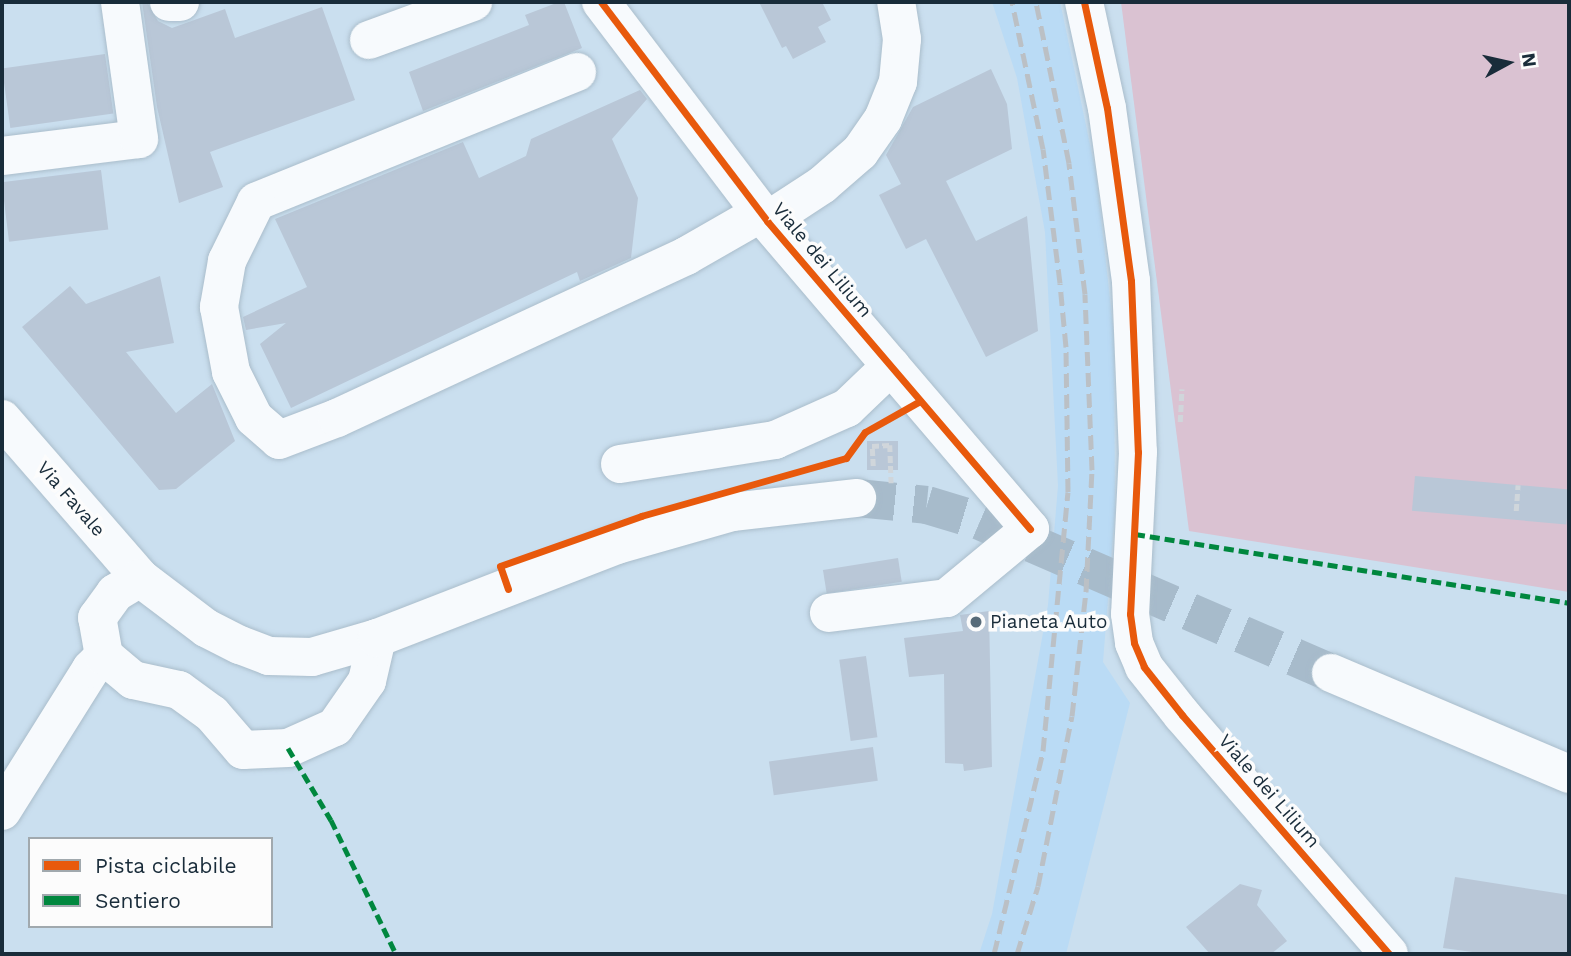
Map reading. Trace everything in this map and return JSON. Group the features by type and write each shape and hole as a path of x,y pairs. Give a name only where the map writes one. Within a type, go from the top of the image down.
{"street":[{"path":"2,156 139,139 120,2"},
{"path":"169,2 180,2"},
{"path":"369,40 472,2"},
{"name":"Viale dei Lilium","path":"601,2 764,217 1030,529 947,598 829,614"},
{"path":"577,72 256,202 227,261 219,307 231,372 254,418 279,440 337,418 686,256 821,185 860,152 883,120 898,82 902,39 896,2"},
{"name":"Viale dei Lilium","path":"1084,2 1107,108 1131,281 1138,452 1130,614 1134,643 1144,667 1182,715 1389,954"},
{"path":"621,464 775,440 846,408 891,366"},
{"name":"Via Favale","path":"2,419 140,578 206,628 269,656 312,657 377,638 617,545 732,512 865,483"},
{"path":"140,578 115,593 97,618 104,656 133,680 179,690 212,714 243,750 288,748 335,727 367,681 377,638"},
{"path":"2,811 91,669 104,656"},
{"path":"1331,673 1569,774"}],"path":[{"path":"1180,422 1182,389"},
{"path":"865,483 872,446 890,446 891,464"},
{"path":"1516,511 1518,485"}],"shaded area":[{"path":"992,2 1060,2 1096,173 1114,335 1115,512 1103,662 1130,703 1066,954 979,954 992,914 1048,605 1058,486 1045,232 1017,78"},
{"path":"1121,2 1569,2 1569,592 1189,531"}],"building":[{"path":"142,2 147,2 158,21 172,28 225,9 235,38 322,7 355,100 210,152 223,187 179,203 157,107"},
{"path":"564,2 582,48 423,111 409,72 529,25 525,15"},
{"path":"759,2 822,2 831,20 818,27 826,42 793,59 786,46 782,48"},
{"path":"105,54 113,113 10,128 2,68"},
{"path":"991,69 1007,104 1012,149 946,181 976,241 1027,216 1038,331 986,357 926,239 906,249 879,195 901,184 886,155 913,107"},
{"path":"640,90 647,99 612,139 638,198 631,258 580,281 577,272 291,408 260,344 286,323 246,330 243,317 307,287 275,219 463,142 479,178 526,156 531,139"},
{"path":"101,170 108,230 9,242 2,182"},
{"path":"160,276 174,343 126,352 176,413 212,384 235,441 176,489 159,490 22,327 70,286 86,304"},
{"path":"867,441 898,441 898,470 867,470"},
{"path":"1415,476 1569,489 1566,524 1412,511"},
{"path":"898,558 902,582 827,594 823,570"},
{"path":"989,611 992,767 964,771 963,764 945,763 944,674 909,677 904,638 963,631 960,615"},
{"path":"866,656 877,737 851,741 839,660"},
{"path":"873,747 878,781 774,795 769,762"},
{"path":"1455,877 1569,895 1569,954 1487,954 1443,948"},
{"path":"1240,884 1262,890 1257,905 1287,941 1271,954 1210,954 1186,927"}],"tunnel":[{"path":"857,498 927,505 980,521 1331,673"}],"railway":[{"path":"994,954 1043,751 1068,492 1066,347 1060,283 1043,149 1012,2"},
{"path":"1017,954 1038,886 1072,716 1086,592 1092,470 1085,294 1069,163 1036,2"}],"marked path":[{"path":"1135,534 1569,603"},
{"path":"288,748 331,820 396,954"}],"cycle path":[{"path":"601,2 767,221 1030,529"},
{"path":"1084,2 1107,108 1131,281 1138,452 1130,614 1134,643 1144,667 1182,715 1389,954"},
{"path":"508,589 500,566 641,516 846,458 865,432 920,401"}],"place":[{"name":"Pianeta Auto","path":"976,622"}]}
